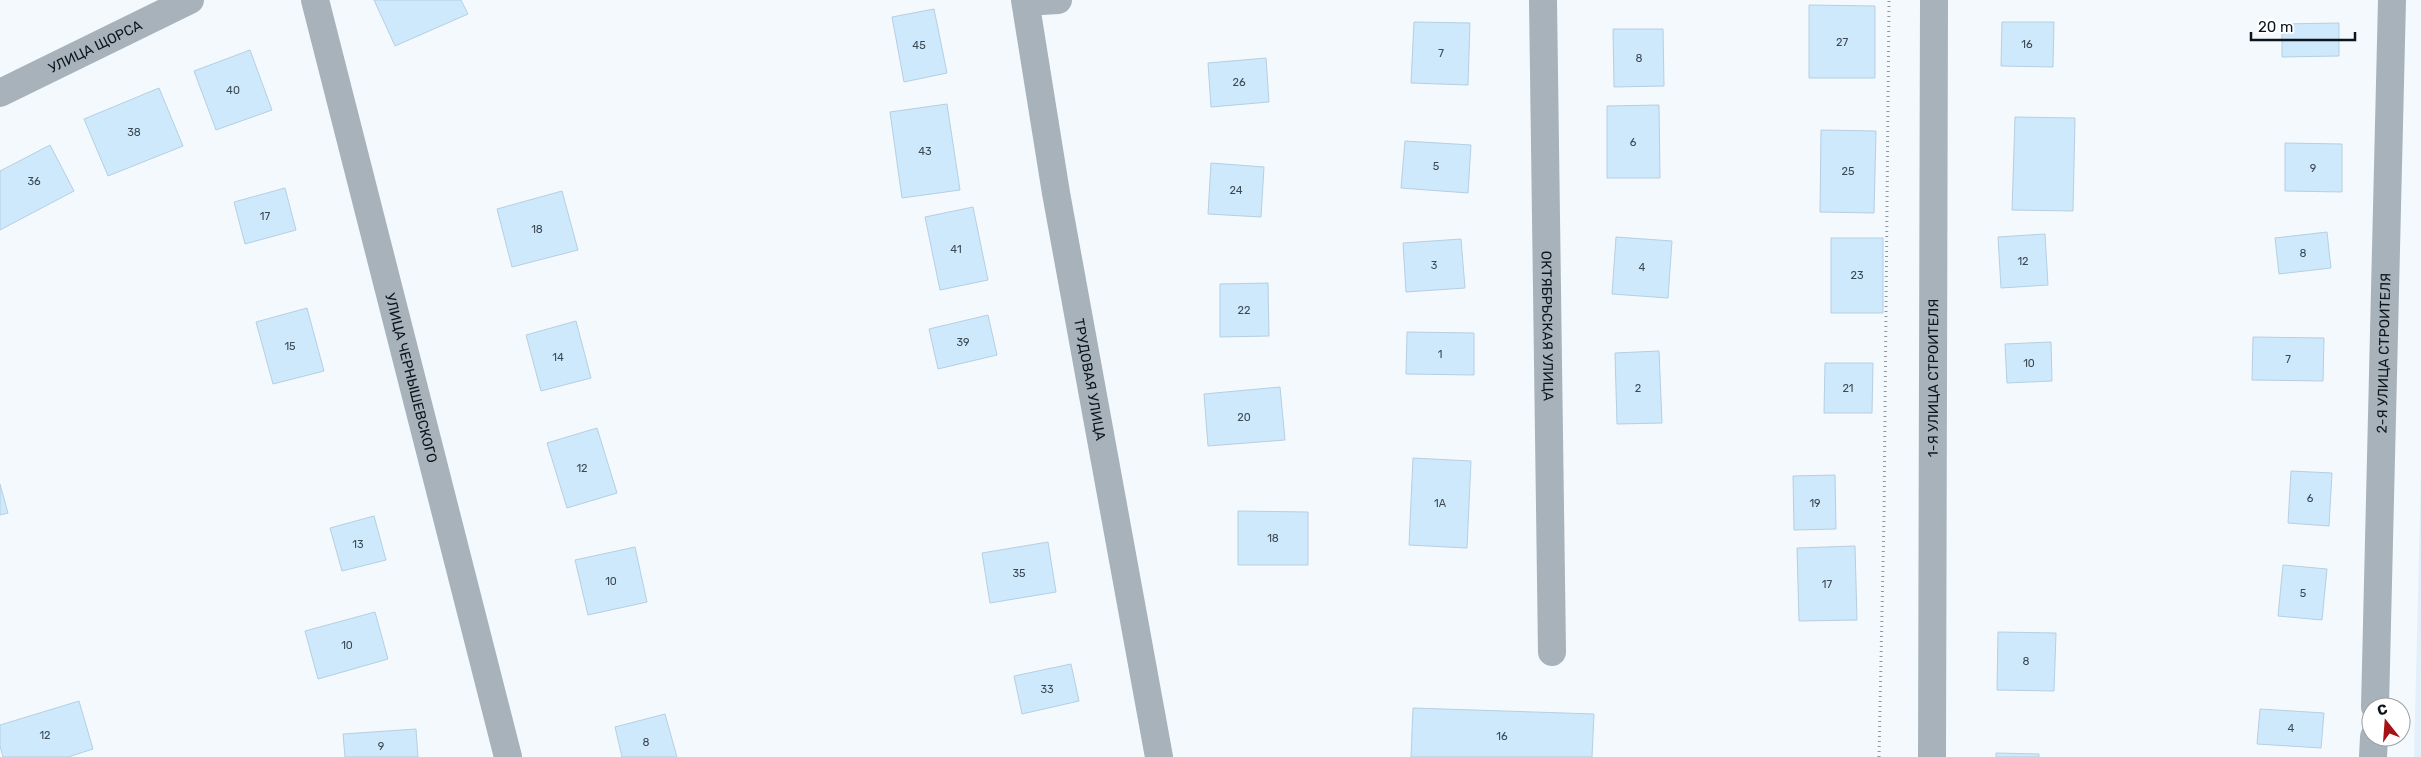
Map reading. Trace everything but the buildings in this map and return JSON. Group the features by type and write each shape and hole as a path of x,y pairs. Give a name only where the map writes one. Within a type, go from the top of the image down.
{"street":[{"name":"УЛИЦА ЩОРСА","path":"0,93 190,0"},
{"name":"УЛИЦА ЧЕРНЫШЕВСКОГО","path":"314,0 508,757"},
{"path":"1026,1 1058,0"},
{"name":"ОКТЯБРЬСКАЯ УЛИЦА","path":"1543,0 1552,652"},
{"name":"1-Я УЛИЦА СТРОИТЕЛЯ","path":"1932,757 1934,0"},
{"name":"2-Я УЛИЦА СТРОИТЕЛЯ","path":"2375,697 2392,0"},
{"name":"ТРУДОВАЯ УЛИЦА","path":"1026,1 1056,193 1159,757"}],"path":[{"path":"1878,757 1884,517 1889,0"}],"shaded area":[{"path":"2421,468 2421,757 2414,757"}]}
